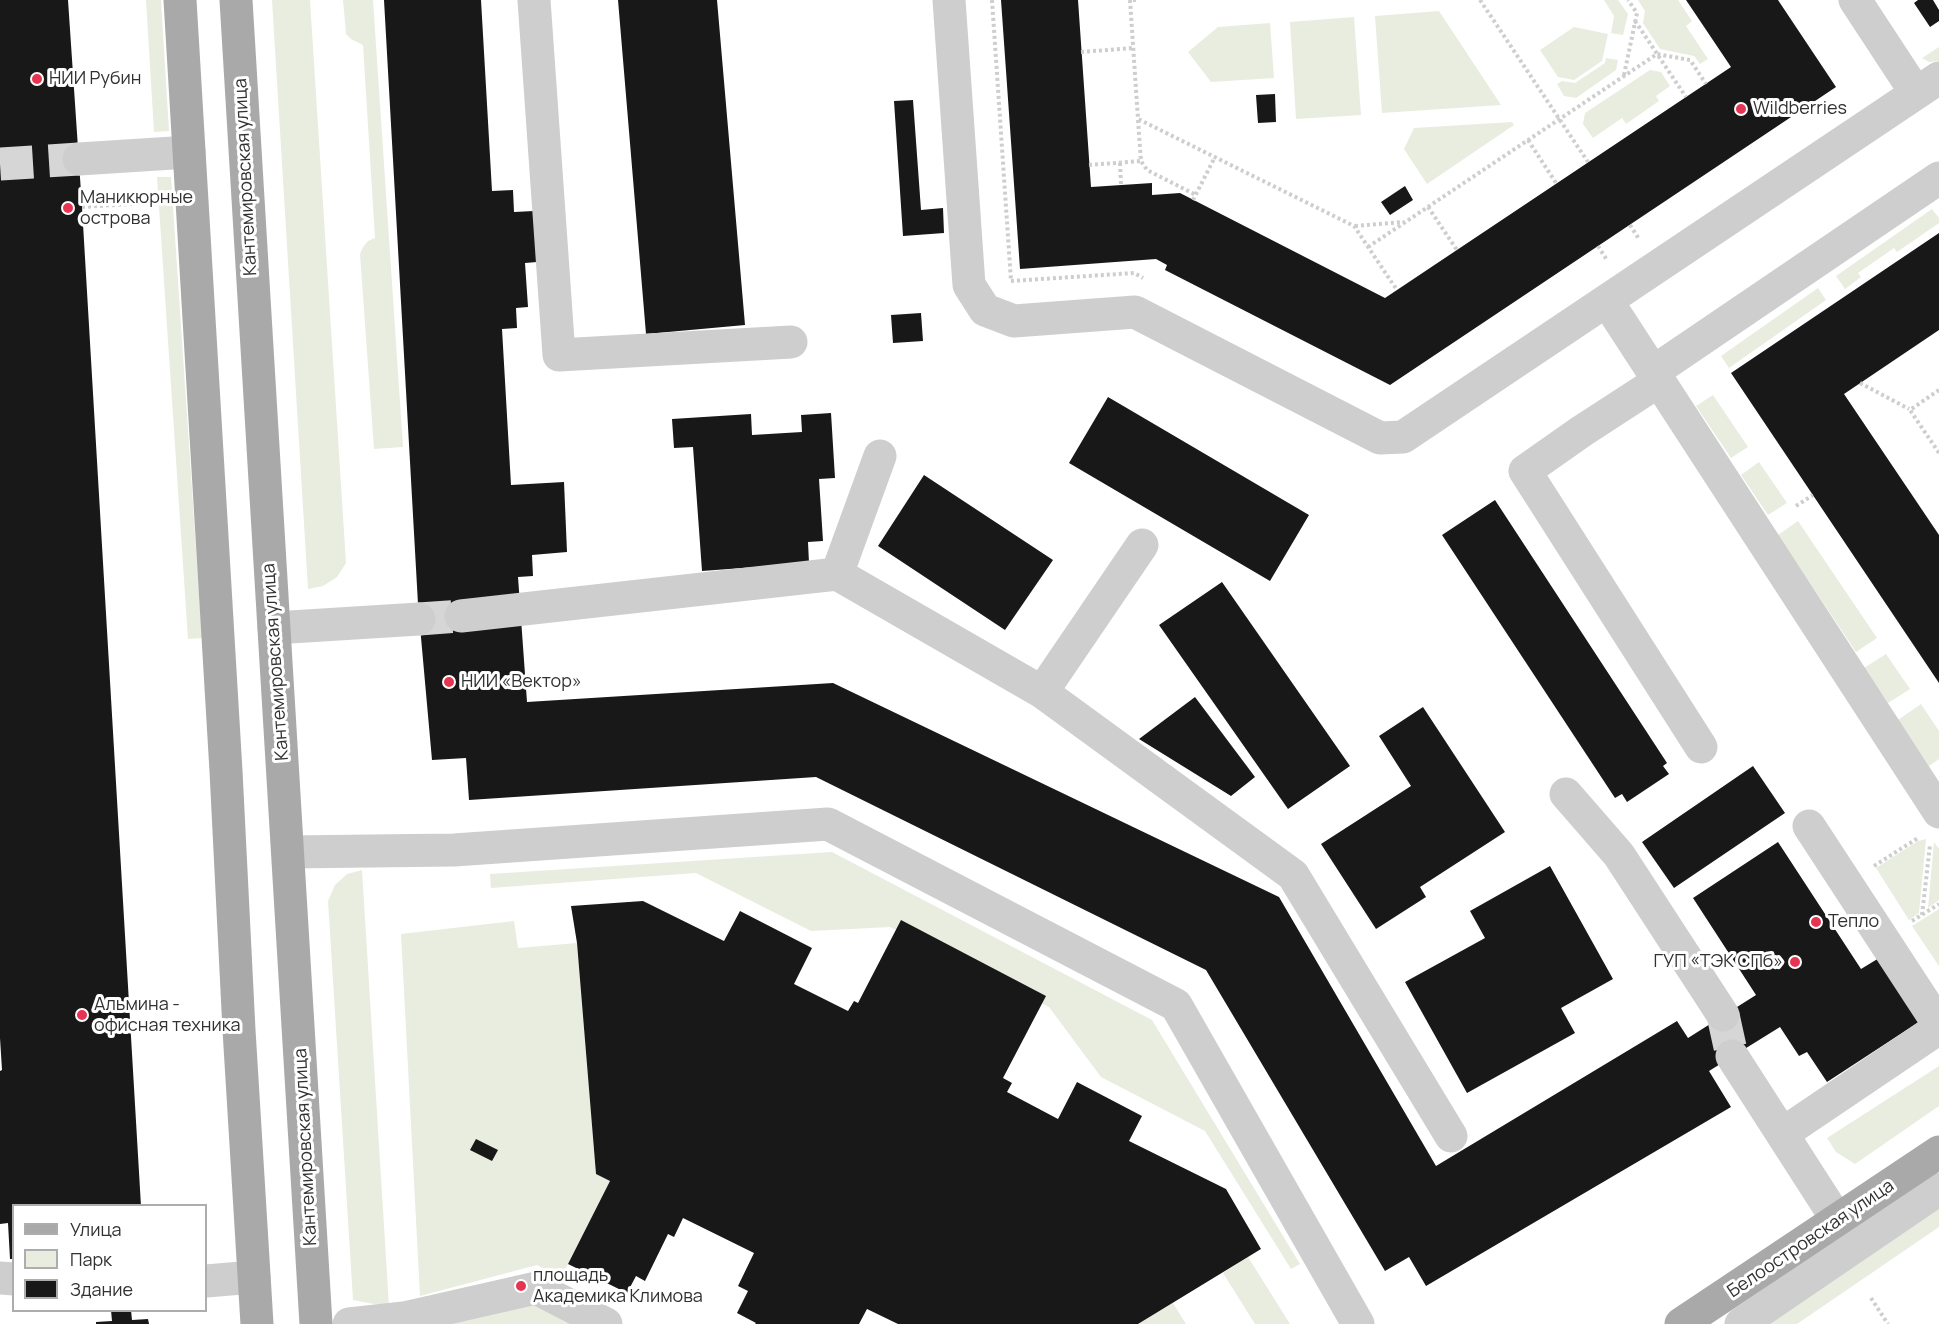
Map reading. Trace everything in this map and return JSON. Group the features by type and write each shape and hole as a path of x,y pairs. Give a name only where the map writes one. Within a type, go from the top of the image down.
{"main road":[{"path":"180,0 257,1324"},
{"name":"Кантемировская улица","path":"236,0 316,1324"},
{"name":"Белоостровская улица","path":"1681,1324 1939,1152"}],"street":[{"path":"534,0 559,355 791,342"},
{"path":"949,0 969,285 985,310 1014,321 1135,312 1380,438 1403,437 1928,86 1855,0"},
{"path":"79,159 189,152"},
{"path":"1701,747 1525,471 1656,376 1939,178"},
{"path":"1607,301 1656,376 1930,829"},
{"path":"837,574 880,456"},
{"path":"1042,692 1142,544"},
{"path":"461,616 837,574 1042,692 1293,874 1451,1136"},
{"path":"274,628 419,618"},
{"path":"1566,794 1619,855 1723,1015"},
{"path":"288,852 454,850 828,824 1176,1005 1358,1324"},
{"path":"1782,1134 1939,1027 1809,826"},
{"path":"1732,1056 1838,1221"},
{"name":"Белоостровская улица","path":"1742,1324 1939,1189"},
{"path":"207,1281 254,1277"},
{"path":"349,1324 404,1318 536,1288 606,1324"}],"path":[{"path":"992,0 1014,321"},
{"path":"1136,0 1130,0 1141,161 1147,170 1196,195"},
{"path":"1480,0 1588,162"},
{"path":"1624,76 1637,13 1628,0"},
{"path":"1635,21 1686,97"},
{"path":"1082,52 1133,48"},
{"path":"1368,247 1657,54 1690,60 1706,84"},
{"path":"1138,119 1354,226 1397,290"},
{"path":"1528,140 1556,183"},
{"path":"1193,200 1215,157"},
{"path":"1089,165 1141,161"},
{"path":"1120,163 1121,184"},
{"path":"82,207 147,203"},
{"path":"1428,207 1457,250"},
{"path":"1354,226 1405,222"},
{"path":"1630,243 1638,237"},
{"path":"1596,265 1614,253"},
{"path":"969,285 1134,273 1144,278"},
{"path":"1860,383 1910,410 1939,453"},
{"path":"1910,410 1939,390"},
{"path":"1796,506 1813,495"},
{"path":"1847,883 1930,829"},
{"path":"1922,915 1930,829"},
{"path":"1871,1298 1888,1324"}],"green space":[{"path":"146,0 161,0 169,131 154,132"},
{"path":"272,0 310,0 346,563 337,577 323,586 308,589"},
{"path":"343,0 373,0 403,447 374,449 360,254 368,241 375,238 363,45 346,34"},
{"path":"1604,0 1618,0 1628,14 1623,35 1611,33 1614,16"},
{"path":"1638,0 1678,0 1692,21 1686,26 1708,59 1700,64 1694,56 1660,49 1643,23 1645,11"},
{"path":"1439,11 1501,105 1382,113 1375,16"},
{"path":"1354,17 1361,115 1296,119 1290,22"},
{"path":"1270,23 1274,78 1211,82 1188,52 1218,27"},
{"path":"1574,27 1608,34 1602,61 1574,80 1558,77 1540,50"},
{"path":"1939,47 1939,61 1929,62 1922,58"},
{"path":"1606,58 1618,60 1616,70 1576,98 1564,96 1557,84 1562,81 1575,83 1605,63"},
{"path":"1650,70 1661,72 1670,86 1656,96 1659,101 1626,124 1622,118 1593,138 1583,124 1585,113"},
{"path":"1512,122 1514,125 1427,184 1404,149 1414,128"},
{"path":"157,177 171,177 202,638 188,639"},
{"path":"1932,209 1939,218 1939,223 1897,252 1894,248 1858,273 1861,277 1845,289 1836,276"},
{"path":"1818,288 1826,300 1729,368 1721,356"},
{"path":"1713,395 1748,447 1731,458 1696,406"},
{"path":"1759,462 1787,503 1768,515 1741,475"},
{"path":"1798,521 1877,638 1856,652 1778,535"},
{"path":"1886,654 1910,689 1888,703 1864,668"},
{"path":"1921,704 1939,731 1939,759 1929,766 1898,720"},
{"path":"1926,839 1919,913 1909,920 1876,868 1918,841"},
{"path":"1934,842 1939,849 1939,900 1928,908"},
{"path":"832,852 1152,1020 1300,1264 1291,1269 1205,1131 1101,1077 1049,1007 890,927 811,931 696,873 491,888 490,874"},
{"path":"362,870 389,1307 353,1300 328,901 335,885 347,874"},
{"path":"1939,909 1939,966 1912,926"},
{"path":"514,921 518,948 577,943 596,1174 610,1181 561,1278 537,1265 420,1296 401,934"},
{"path":"1939,1066 1939,1106 1855,1164 1836,1152 1827,1138"},
{"path":"1939,1203 1939,1227 1797,1324 1763,1324"},
{"path":"1248,1257 1290,1324 1255,1324 1223,1273"},
{"path":"537,1299 578,1324 427,1324"},
{"path":"1173,1303 1186,1324 1138,1324"}],"building":[{"path":"0,0 68,0 141,1204 12,1204 12,1259 10,1259 8,1223 0,1224 0,1071 2,1070 0,1038"},
{"path":"384,0 481,0 492,191 513,190 514,212 534,211 537,262 525,263 528,307 516,308 517,328 502,329 511,485 564,482 567,552 532,555 533,576 518,577 527,702 833,683 1279,897 1436,1166 1677,1021 1688,1038 1756,995 1693,898 1778,842 1861,969 1884,955 1925,1018 1827,1082 1807,1052 1799,1056 1780,1027 1709,1071 1731,1107 1426,1286 1409,1257 1385,1271 1206,970 816,777 469,800 466,758 432,760 418,604"},
{"path":"618,0 717,0 745,325 646,334"},
{"path":"1001,0 1078,0 1091,187 1152,183 1152,195 1180,193 1385,298 1731,67 1686,0 1778,0 1836,87 1390,385 1165,270 1167,265 1156,259 1020,269"},
{"path":"1918,0 1933,0 1939,10 1939,21 1930,27 1914,3"},
{"path":"1275,94 1276,122 1258,123 1256,95"},
{"path":"913,100 921,210 943,208 944,233 903,236 894,101"},
{"path":"1405,186 1413,200 1390,215 1381,202"},
{"path":"1939,233 1939,330 1844,394 1939,535 1939,683 1731,373"},
{"path":"921,313 923,341 893,343 891,315"},
{"path":"1108,397 1309,515 1270,581 1069,463"},
{"path":"831,413 835,478 819,479 823,541 808,542 809,563 702,571 693,447 674,448 672,419 751,414 752,435 802,432 801,415"},
{"path":"924,475 1053,560 1005,630 878,546"},
{"path":"1495,500 1667,763 1663,766 1669,774 1627,802 1622,794 1615,798 1442,535"},
{"path":"1222,582 1350,766 1288,809 1159,625"},
{"path":"1195,697 1255,777 1231,796 1139,739"},
{"path":"1423,707 1505,832 1420,887 1426,897 1376,929 1321,844 1411,786 1379,736"},
{"path":"1753,766 1785,813 1674,888 1642,842"},
{"path":"1550,866 1613,979 1561,1008 1575,1033 1467,1093 1405,982 1485,938 1470,911"},
{"path":"643,901 724,941 740,911 812,948 794,984 848,1011 854,1001 858,1003 901,920 1046,996 1003,1078 1012,1083 1007,1092 1058,1119 1077,1082 1142,1116 1129,1141 1226,1189 1261,1249 1138,1324 898,1324 867,1309 859,1324 755,1324 737,1313 748,1291 738,1286 754,1253 683,1218 674,1237 668,1234 645,1281 636,1276 627,1293 568,1264 610,1181 596,1174 577,943 571,906"},
{"path":"476,1139 498,1150 492,1161 470,1150"},
{"path":"111,1312 131,1312 132,1320 148,1319 149,1324 96,1324 96,1322 112,1321"}],"tunnel":[{"path":"0,164 79,159"},
{"path":"419,619 461,616"},
{"path":"1723,1015 1732,1056"}],"place":[{"name":"НИИ Рубин","path":"37,79"},
{"name":"Wildberries","path":"1741,109"},
{"name":"Маникюрные острова","path":"68,208"},
{"name":"НИИ «Вектор»","path":"449,682"},
{"name":"Тепло","path":"1816,922"},
{"name":"ГУП «ТЭК СПб»","path":"1795,962"},
{"name":"Альмина - офисная техника","path":"82,1015"},
{"name":"площадь Академика Климова","path":"521,1286"}]}
